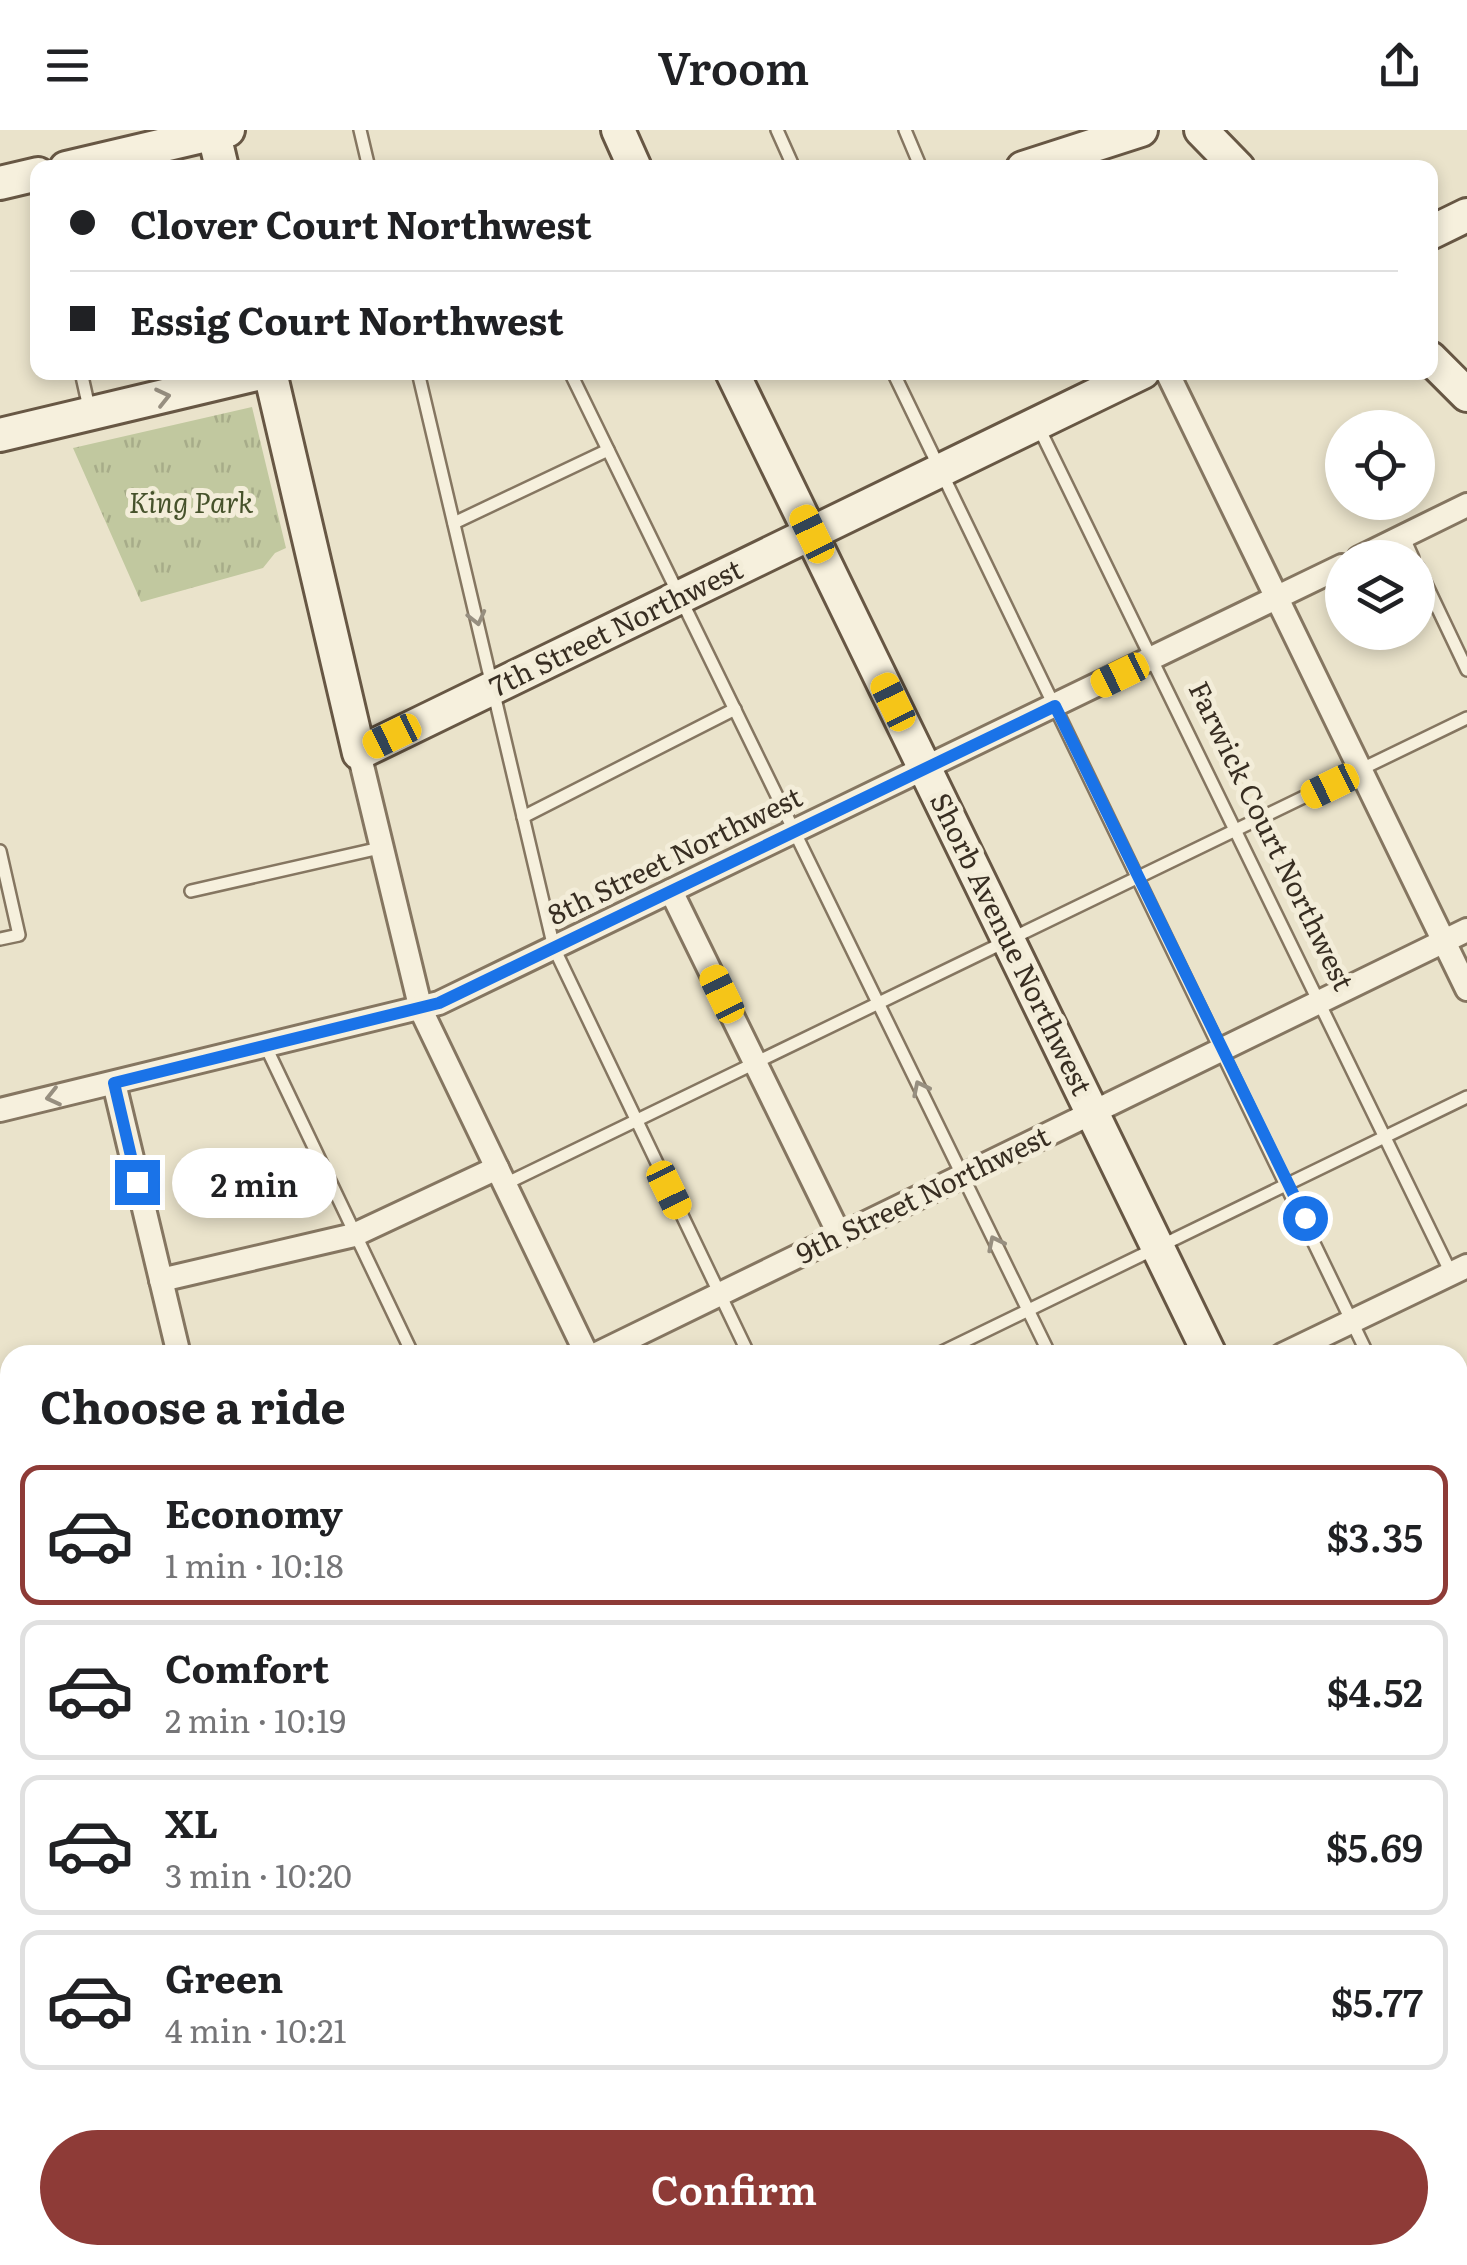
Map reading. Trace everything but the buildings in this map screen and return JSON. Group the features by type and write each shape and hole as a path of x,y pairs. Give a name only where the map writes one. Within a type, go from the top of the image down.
{"street":[{"path":"618,130 631,160"},
{"path":"1047,160 1142,130"},
{"path":"1201,130 1230,160"},
{"path":"106,160 218,131 221,160"},
{"path":"0,183 30,178"},
{"path":"1438,229 1467,216"},
{"path":"1438,366 1467,395"},
{"path":"0,435 234,380"},
{"path":"270,380 421,1010 582,1345"},
{"name":"Shorb Avenue Northwest","path":"736,380 1205,1345"},
{"name":"7th Street Northwest","path":"358,753 1037,424 1118,380"},
{"path":"1171,380 1467,989"},
{"path":"1418,540 1467,505"},
{"name":"8th Street Northwest","path":"0,1110 421,1010 1325,574"},
{"path":"671,891 840,1236"},
{"name":"9th Street Northwest","path":"615,1345 1467,930"},
{"path":"114,1083 176,1345"},
{"path":"160,1280 354,1235 501,1176"},
{"path":"1302,1345 1462,1270"}],"lane":[{"path":"360,130 366,160"},
{"path":"778,130 791,160"},
{"path":"905,130 917,160"},
{"path":"83,380 91,414"},
{"path":"420,380 554,948 744,1345"},
{"path":"574,380 1045,1345"},
{"path":"897,380 1364,1345"},
{"name":"Farwick Court Northwest","path":"1037,424 1384,1137 1462,1270"},
{"path":"454,523 608,450"},
{"path":"1435,603 1467,670"},
{"path":"523,817 736,709"},
{"path":"501,1176 636,1122 1467,718"},
{"path":"191,891 380,848"},
{"path":"0,851 18,935 0,939"},
{"path":"266,1048 408,1345"},
{"path":"956,1345 1467,1097"},
{"path":"42,2265 52,2265"}],"green space":[{"name":"King Park","path":"252,407 286,548 275,553 263,568 141,602 73,448"}],"route":[{"path":"137,1182 114,1083 439,1003 1055,706 1305,1218"}]}
